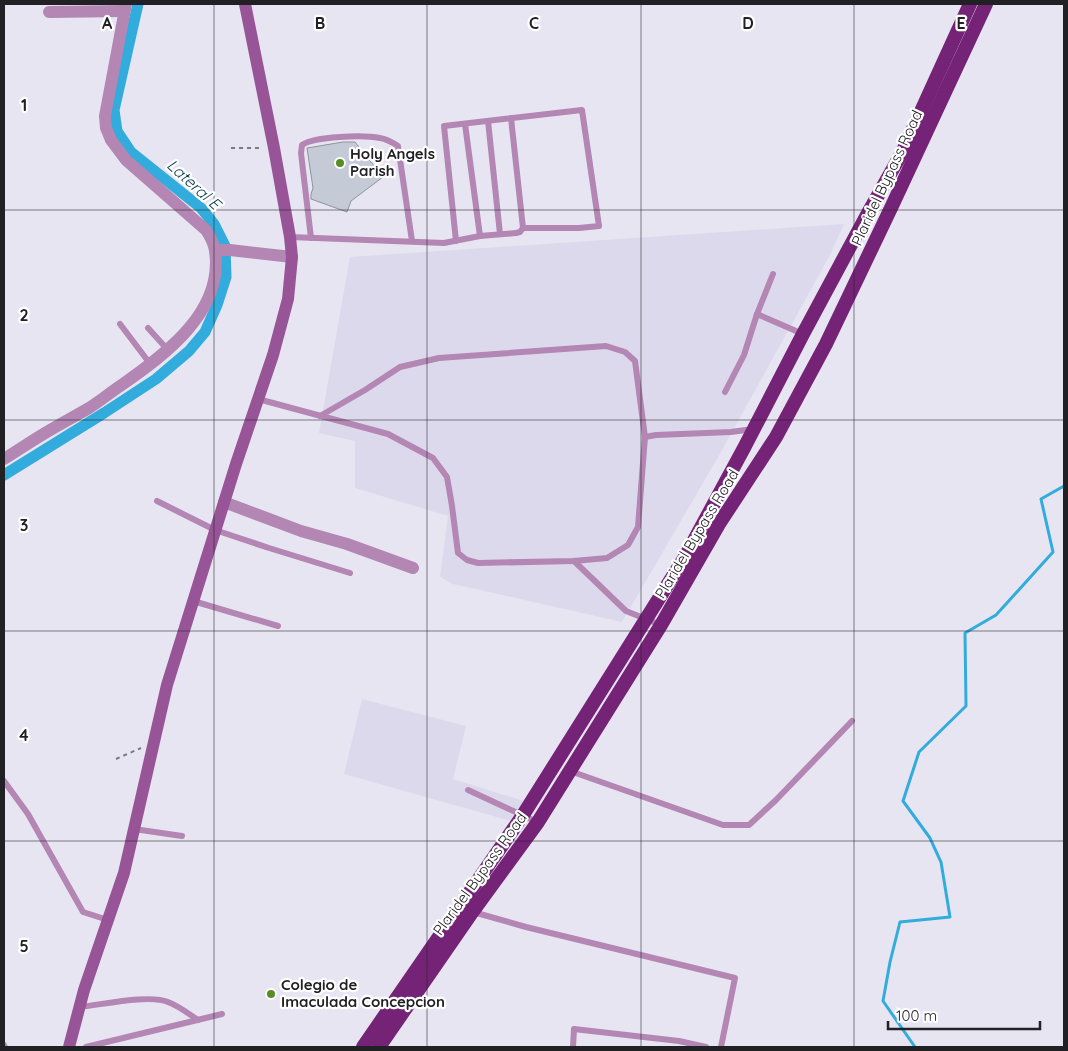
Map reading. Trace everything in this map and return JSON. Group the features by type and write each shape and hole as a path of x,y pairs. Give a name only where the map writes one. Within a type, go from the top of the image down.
{"highway":[{"name":"Plaridel Bypass Road","path":"363,1047 523,815 685,557 803,334 903,151 970,4"},
{"name":"Plaridel Bypass Road","path":"379,1047 473,911 538,822 661,626 719,524 776,437 826,344 892,208 986,4"},
{"path":"803,334 826,344"}],"main road":[{"path":"69,1047 79,1008 124,873 167,685 215,530 277,342 288,299 292,258 290,237 245,4"}],"street":[{"path":"49,12 125,7 105,116 106,128 111,140 126,160 206,230 222,250 292,258"},
{"path":"4,459 90,407 151,365 176,343 189,328 206,302 214,285 216,269 222,250"},
{"path":"224,502 301,531 347,544 413,568"}],"lane":[{"path":"290,237 444,243 456,241 480,236 520,232 523,228 599,226 582,110 444,126 456,241"},
{"path":"511,118 523,228"},
{"path":"488,121 500,234"},
{"path":"465,124 480,236"},
{"path":"311,238 302,146 306,143 329,138 348,137 379,138 390,140 398,146 412,241"},
{"path":"725,392 744,355 757,314 773,274"},
{"path":"757,314 803,334"},
{"path":"120,324 151,365"},
{"path":"148,328 168,350"},
{"path":"258,399 320,416 388,434 433,458 447,477 458,552 467,560 478,563 574,561 607,558 628,545 638,528 645,438 635,361 625,352 606,346 440,358 400,367 320,416"},
{"path":"645,438 656,435 754,429"},
{"path":"157,501 215,530 350,573"},
{"path":"574,561 626,611 661,626"},
{"path":"193,601 278,626"},
{"path":"570,771 724,825 749,825 776,800 852,721"},
{"path":"4,781 28,814 83,912 108,920"},
{"path":"468,790 538,822"},
{"path":"134,829 182,836"},
{"path":"473,911 526,927 736,978 721,1047"},
{"path":"79,1008 155,999 167,1001 198,1020"},
{"path":"86,1047 222,1014"},
{"path":"573,1047 574,1029 678,1041 706,1047"}],"path":[{"path":"231,148 274,148"},
{"path":"116,759 154,742"}],"shaded area":[{"path":"844,224 830,255 721,452 622,622 453,584 440,577 448,516 355,488 355,441 319,433 350,257"},
{"path":"362,699 466,726 453,779 524,801 511,821 344,774"}],"building":[{"name":"Holy Angels Parish","path":"355,142 383,177 351,201 347,212 311,199 313,188 307,148"}],"waterway":[{"name":"Lateral E","path":"4,475 156,379 189,351 205,332 217,305 226,277 225,246 214,224 201,208 131,152 117,131 114,110 138,4"},
{"path":"915,1047 883,1001 900,922 950,917 941,862 930,838 903,801 919,752 966,706 965,633 996,615 1053,552 1041,499 1064,486"}],"place":[{"name":"Holy Angels Parish","path":"340,163"},
{"name":"Colegio de Imaculada Concepcion","path":"271,994"}]}
